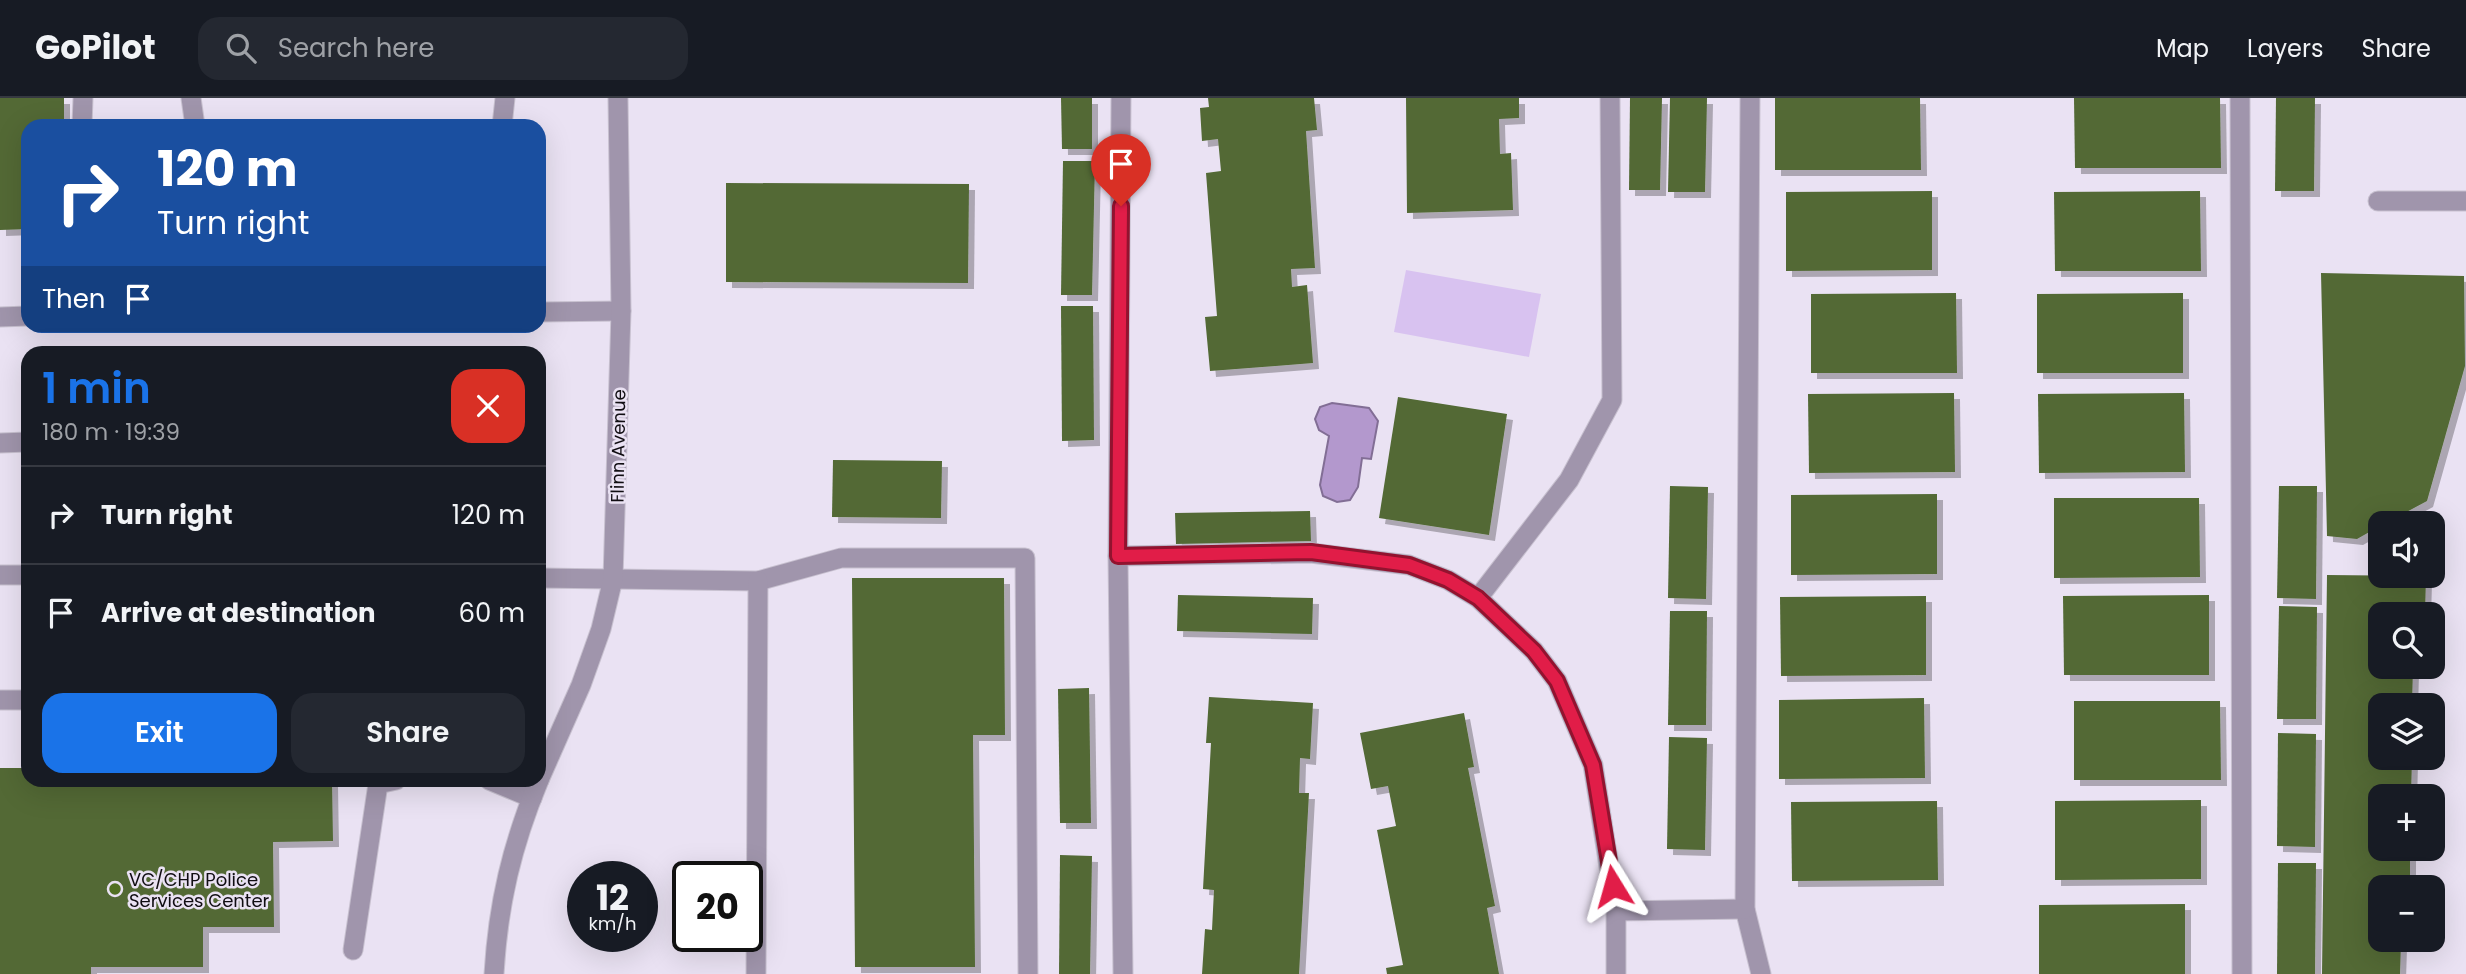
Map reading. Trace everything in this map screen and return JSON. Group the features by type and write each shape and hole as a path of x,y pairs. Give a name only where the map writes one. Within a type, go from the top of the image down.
{"street":[{"path":"82,119 83,98"},
{"path":"191,98 194,119"},
{"path":"503,119 505,98"},
{"name":"Flinn Avenue","path":"546,764 581,685 601,629 613,579 621,311 618,98"},
{"path":"1121,98 1118,556 1123,974"},
{"path":"1478,598 1569,480 1612,400 1610,98"},
{"path":"1750,98 1745,909 1761,974"},
{"path":"2240,98 2242,974"},
{"path":"2378,201 2466,201"},
{"path":"546,312 621,311"},
{"path":"0,317 21,316"},
{"path":"0,443 21,442"},
{"path":"1118,556 1311,552 1336,554 1409,565 1448,580 1478,598 1534,651 1557,681 1593,765 1616,911 1616,974"},
{"path":"546,578 758,581 841,558 1026,558 1028,974"},
{"path":"0,575 21,575"},
{"path":"756,974 758,581"},
{"path":"0,700 21,700"},
{"path":"353,950 378,787"},
{"name":"Flinn Avenue","path":"494,974 495,948 506,878 521,822 536,787"},
{"path":"1616,911 1745,909"}],"shaded area":[{"path":"1406,270 1541,294 1529,357 1394,332"},
{"path":"1332,403 1369,408 1378,421 1371,459 1362,458 1358,487 1350,500 1337,502 1323,496 1320,485 1329,436 1319,430 1315,419 1320,407"}],"building":[{"path":"0,98 64,98 64,119 21,119 21,229 0,230"},
{"path":"1061,98 1092,98 1092,149 1062,149"},
{"path":"1208,98 1314,98 1317,130 1306,131 1315,268 1291,269 1292,287 1307,285 1313,363 1210,371 1205,317 1217,316 1206,173 1221,171 1218,139 1202,141 1200,108 1209,107"},
{"path":"1406,98 1519,98 1519,118 1499,119 1500,154 1511,153 1513,210 1407,213"},
{"path":"1630,98 1662,98 1660,190 1629,190"},
{"path":"1670,98 1707,98 1705,192 1668,192"},
{"path":"1775,98 1920,98 1921,170 1775,170"},
{"path":"2074,98 2220,98 2221,168 2075,168"},
{"path":"2276,98 2315,98 2314,191 2275,191"},
{"path":"1063,161 1095,161 1092,295 1061,295"},
{"path":"726,183 969,184 968,283 726,282"},
{"path":"1932,191 1932,270 1786,271 1786,192"},
{"path":"2200,191 2201,271 2055,271 2054,192"},
{"path":"2321,273 2464,276 2465,366 2427,501 2408,511 2368,511 2368,533 2357,539 2327,536"},
{"path":"1956,293 1957,373 1811,373 1811,294"},
{"path":"2183,293 2183,373 2037,373 2037,294"},
{"path":"1061,306 1093,306 1094,440 1062,441"},
{"path":"1954,393 1955,472 1809,473 1808,394"},
{"path":"2184,393 2185,472 2039,473 2038,394"},
{"path":"1398,397 1507,414 1489,535 1379,518"},
{"path":"833,460 942,461 941,518 832,517"},
{"path":"1670,486 1708,487 1706,599 1668,598"},
{"path":"2279,486 2317,486 2316,599 2277,598"},
{"path":"1937,494 1937,574 1791,575 1791,495"},
{"path":"2054,498 2199,498 2200,577 2054,578"},
{"path":"1310,511 1311,541 1176,544 1175,513"},
{"path":"2327,575 2368,575 2368,588 2426,588 2425,602 2368,602 2368,679 2413,679 2412,693 2368,693 2368,770 2412,770 2411,784 2368,784 2368,861 2410,861 2410,875 2368,875 2368,952 2401,952 2400,974 2322,974"},
{"path":"852,578 1004,578 1005,735 973,735 975,967 855,967"},
{"path":"1178,595 1313,598 1312,634 1177,631"},
{"path":"2209,595 2209,675 2064,675 2063,596"},
{"path":"1926,596 1926,675 1781,676 1780,597"},
{"path":"2279,606 2317,607 2316,719 2277,719"},
{"path":"1670,611 1707,611 1706,725 1668,725"},
{"path":"1089,688 1091,823 1060,823 1058,689"},
{"path":"1209,697 1313,703 1310,759 1300,758 1299,793 1309,793 1299,974 1202,974 1205,929 1212,930 1214,890 1203,889 1211,743 1206,743"},
{"path":"1924,698 1925,778 1779,779 1779,700"},
{"path":"2074,701 2220,701 2221,780 2074,780"},
{"path":"1464,713 1474,767 1468,768 1495,906 1487,908 1499,974 1387,974 1386,968 1403,965 1377,830 1396,826 1388,786 1371,789 1360,733"},
{"path":"2278,733 2316,734 2315,847 2277,846"},
{"path":"1669,737 1707,738 1705,850 1667,849"},
{"path":"0,768 21,768 21,787 332,787 333,841 273,842 274,927 203,927 203,967 91,967 91,974 0,974"},
{"path":"2201,800 2201,879 2055,880 2055,801"},
{"path":"1937,801 1938,880 1792,881 1791,802"},
{"path":"1060,855 1092,856 1090,974 1059,974"},
{"path":"2278,863 2316,863 2315,974 2277,974"},
{"path":"2185,904 2185,974 2039,974 2039,905"}],"place":[{"name":"VC/CHP Police Services Center","path":"115,889"}],"route":[{"path":"1121,206 1118,556 1311,552 1336,554 1409,565 1448,580 1478,598 1534,651 1557,681 1593,765 1613,886"}]}
